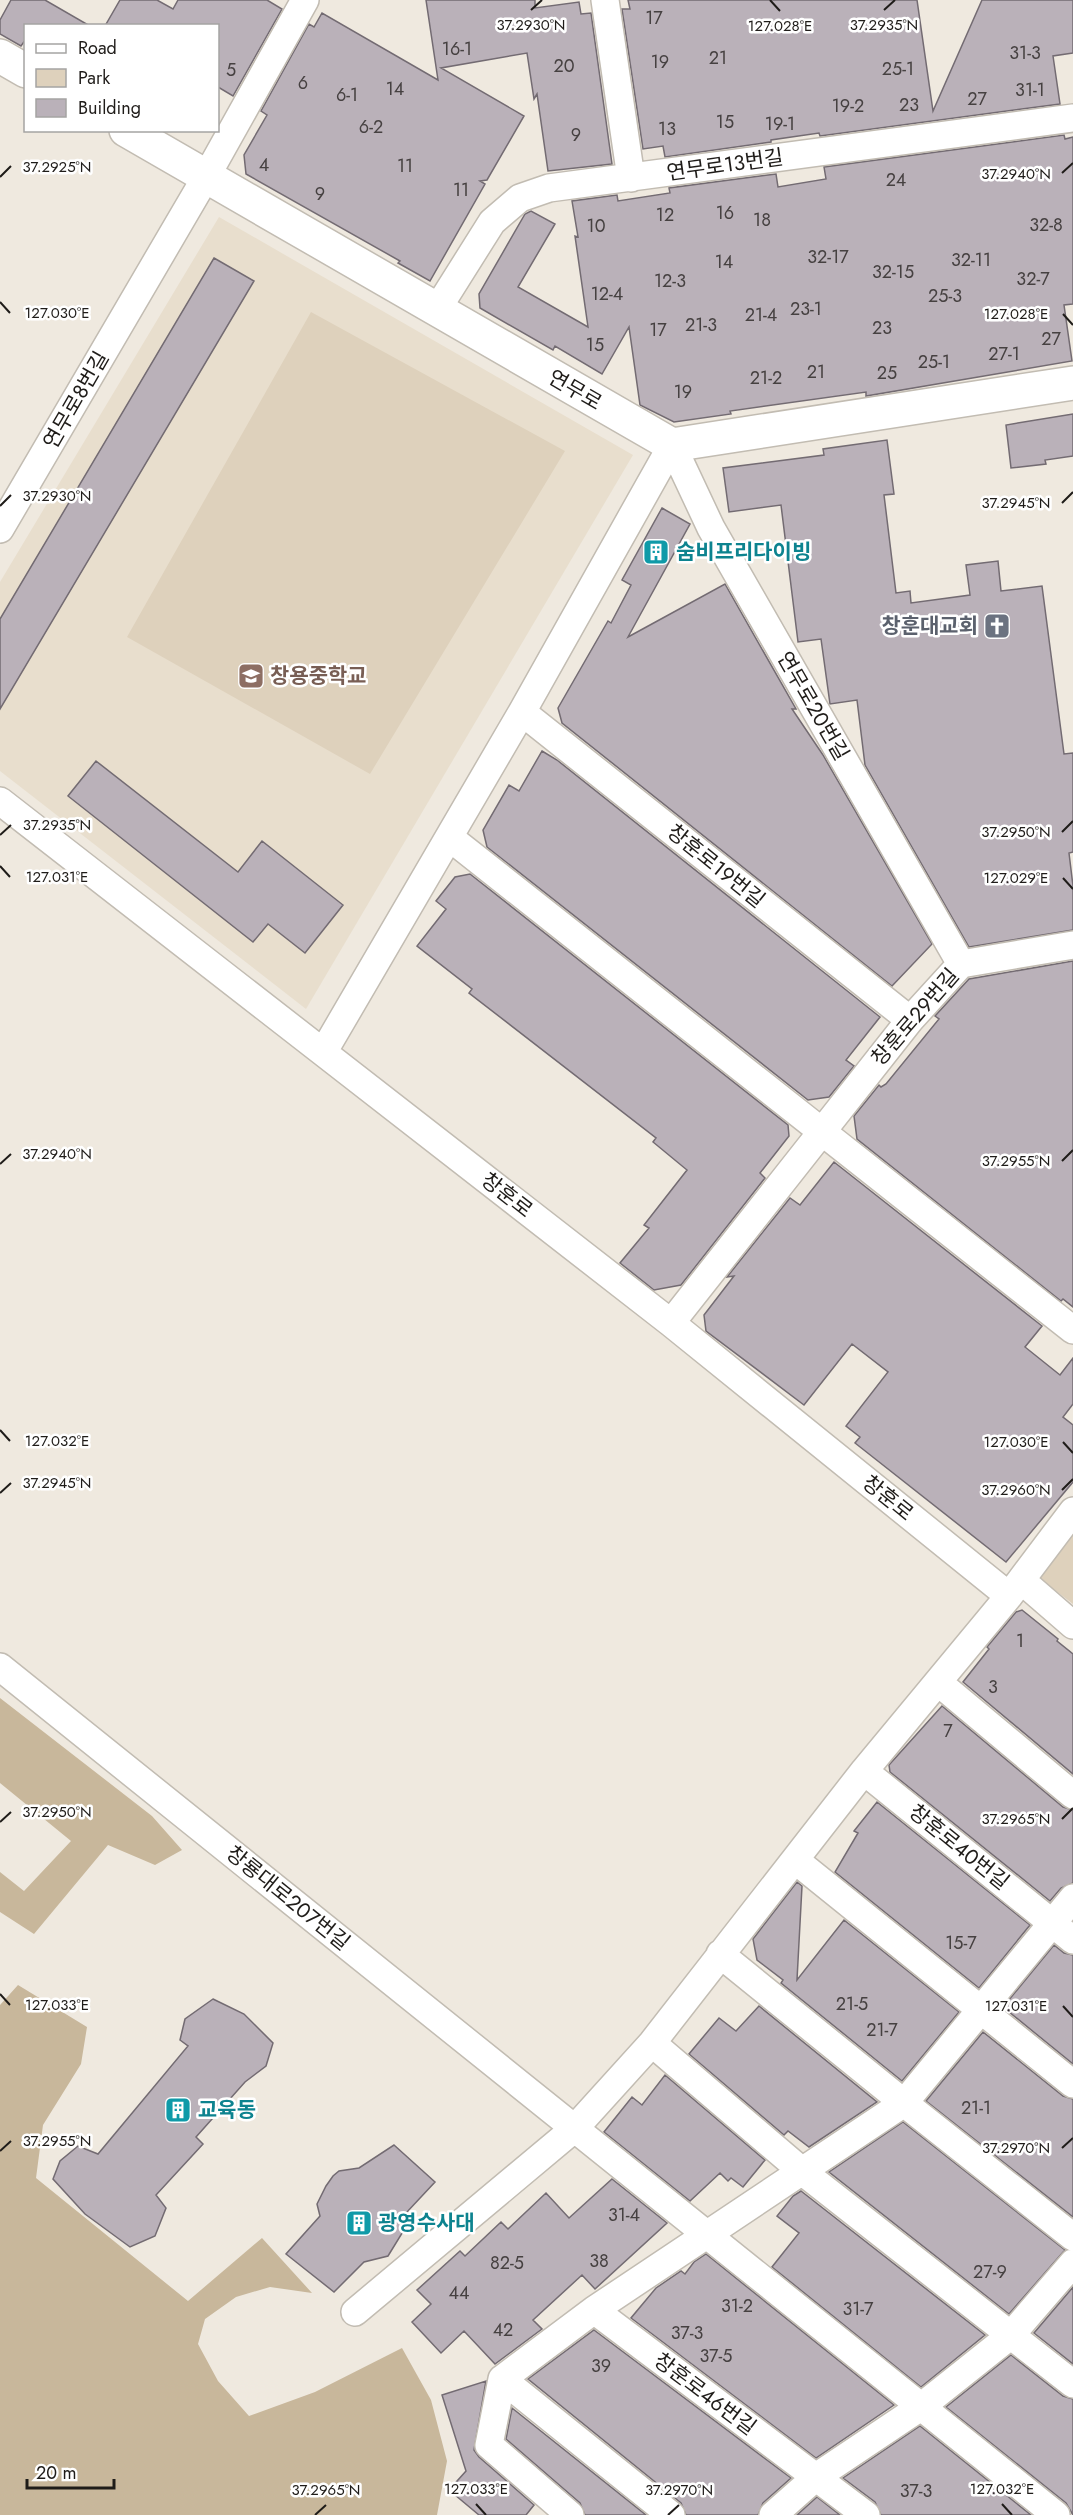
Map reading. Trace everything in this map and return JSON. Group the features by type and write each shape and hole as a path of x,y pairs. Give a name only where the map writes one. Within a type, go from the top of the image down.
{"street":[{"name":"연무로8번길","path":"0,529 206,177 305,0"},
{"path":"605,0 630,178"},
{"path":"0,56 24,70"},
{"name":"연무로13번길","path":"436,311 492,222 520,198 549,188 1073,118"},
{"name":"연무로","path":"129,132 436,311 672,445"},
{"path":"324,1051 522,712 672,445 1073,383"},
{"name":"연무로20번길","path":"672,445 711,528 961,964"},
{"name":"창훈로19번길","path":"522,712 910,1020"},
{"name":"창훈로","path":"0,801 1015,1588 1073,1624"},
{"path":"449,837 1073,1330"},
{"name":"창훈로29번길","path":"671,1323 910,1020 961,964 1073,945"},
{"path":"355,2312 575,2128 652,2043 864,1771 939,1683 1073,1511"},
{"name":"창룡대로207번길","path":"0,1667 575,2128"},
{"path":"939,1683 1073,1795"},
{"name":"창훈로40번길","path":"864,1771 1063,1931"},
{"path":"795,1860 1073,2084"},
{"path":"570,2515 489,2445 502,2379 594,2310 904,2103 983,2010 1063,1931 1073,1898"},
{"path":"720,1954 1073,2236"},
{"path":"652,2043 803,2172 1073,2384"},
{"path":"575,2128 706,2236 1056,2515"},
{"path":"773,2515 816,2477 922,2406 1011,2335 1073,2263"},
{"name":"창훈로46번길","path":"594,2310 866,2515"},
{"path":"502,2379 671,2515"}],"shaded area":[{"name":"창용중학교","path":"219,217 633,455 306,1009 0,771 0,582"},
{"path":"0,1698 152,1816 182,1850 155,1865 108,1845 34,1934 0,1912 0,1872 24,1891 71,1841 0,1783"},
{"path":"18,1985 87,2027 81,2064 43,2125 36,2178 188,2301 262,2238 312,2293 270,2287 236,2297 205,2319 198,2344 218,2381 249,2416 315,2392 402,2348 431,2400 447,2461 437,2515 0,2515 0,2005"}],"green space":[{"path":"311,312 565,451 370,774 127,637"},
{"path":"1073,1526 1073,1604 1034,1574"}],"building":[{"path":"11,0 45,0 87,24 24,24 24,42 21,46 0,34 0,20"},
{"path":"120,0 157,0 173,9 178,0 267,0 282,9 233,96 219,88 219,24 106,24"},
{"path":"426,0 535,0 535,8 579,2 581,14 591,13 612,164 548,171 537,94 534,99 527,53 441,68 524,116 487,180 480,181 485,184 430,281 398,263 400,261 246,174 244,155 267,115 261,111 309,24 314,27 322,13 438,80"},
{"path":"628,0 917,0 933,111 982,0 1073,0 1073,53 1053,56 1060,104 820,136 819,133 665,157 663,146 643,149 622,9 630,9"},
{"path":"1064,135 1065,139 1073,137 1073,304 1064,305 1072,361 866,396 866,392 730,411 731,414 674,422 640,405 629,327 602,374 555,346 553,350 480,308 479,294 525,214 531,211 555,224 518,287 588,327 572,201 617,195 618,201 670,193 669,188 776,174 778,187 826,179 824,167"},
{"path":"214,258 254,281 0,709 0,619"},
{"path":"1073,414 1073,456 1045,460 1046,464 1011,468 1006,425"},
{"path":"887,440 894,494 884,495 896,593 910,591 911,603 970,595 966,565 998,561 1001,591 1042,586 1064,754 1073,753 1073,852 1069,853 1073,886 1073,930 969,947 865,765 857,700 830,704 821,639 798,642 781,505 729,512 723,468 824,455 823,449"},
{"path":"662,508 690,524 628,637 725,584 796,709 792,709 823,755 932,944 892,986 562,723 558,708 608,621 611,623 631,585 622,580"},
{"path":"542,751 557,760 880,1017 846,1060 854,1066 829,1097 808,1100 487,847 483,830 509,785 519,791"},
{"path":"96,761 238,872 262,841 343,905 305,953 268,924 253,942 68,796"},
{"path":"470,874 788,1125 789,1136 760,1173 765,1178 681,1285 654,1290 620,1263 649,1228 644,1225 687,1170 653,1142 656,1138 469,993 472,989 417,946 446,909 436,901 455,877"},
{"path":"1073,961 1073,1307 1063,1299 1061,1301 857,1139 854,1116 879,1085 881,1087 886,1084 939,1019 935,1016 969,979"},
{"path":"834,1162 1042,1326 1025,1347 1060,1375 1073,1358 1073,1404 1063,1417 1073,1425 1073,1482 1006,1562 855,1443 860,1437 846,1426 888,1372 852,1344 804,1405 706,1331 704,1315 734,1276 727,1277 790,1198 800,1205"},
{"path":"1022,1610 1073,1654 1073,1774 963,1682 989,1649 987,1647 1016,1612"},
{"path":"942,1706 1063,1807 1073,1810 1073,1883 1061,1888 1050,1901 890,1772 889,1765"},
{"path":"877,1802 1030,1925 979,1988 835,1872 858,1833 854,1831"},
{"path":"797,1882 802,1886 797,1980 844,1920 959,2012 902,2081 781,1983 783,1980 757,1960 753,1939"},
{"path":"1054,1945 1064,1953 1073,1955 1073,2064 1003,2007"},
{"name":"교육동","path":"213,1999 244,2014 273,2043 266,2066 245,2082 196,2137 203,2144 156,2195 166,2208 155,2236 130,2247 85,2214 53,2179 60,2161 78,2146 98,2154 188,2046 180,2040 185,2019"},
{"path":"759,2006 877,2102 809,2147 788,2131 784,2135 689,2054 719,2018 736,2031"},
{"path":"983,2032 1063,2096 1073,2099 1073,2217 926,2101"},
{"path":"665,2075 765,2160 743,2187 731,2178 728,2181 720,2173 690,2201 604,2132 632,2097 642,2105"},
{"path":"903,2122 1065,2250 1009,2314 829,2172"},
{"name":"광영수사대","path":"394,2145 435,2182 406,2213 404,2230 388,2256 364,2262 334,2292 286,2254 320,2216 317,2204 333,2176 339,2171 359,2168"},
{"path":"612,2179 667,2223 595,2289 582,2275 533,2320 542,2329 495,2364 464,2331 441,2353 412,2322 431,2304 417,2290 460,2251 465,2256 501,2222 508,2229 546,2193 569,2218"},
{"path":"801,2191 985,2335 921,2387 772,2267 799,2233 777,2216 793,2196"},
{"path":"706,2254 894,2405 816,2458 631,2318 656,2288 681,2271 685,2274 694,2262"},
{"path":"1073,2287 1073,2364 1034,2333"},
{"path":"594,2330 791,2478 763,2503 758,2515 686,2515 681,2503 528,2379"},
{"path":"1011,2355 1063,2396 1073,2399 1073,2515 1066,2503 946,2407"},
{"path":"486,2381 474,2450 534,2505 526,2515 479,2515 449,2490 466,2471 442,2395"},
{"path":"512,2408 646,2515 585,2515 580,2503 506,2439"},
{"path":"920,2426 1031,2515 881,2515 875,2502 843,2478"},
{"path":"817,2497 840,2515 797,2515"}],"place":[{"name":"숨비프리다이빙","path":"656,552"},
{"name":"창훈대교회","path":"997,626"},
{"name":"창용중학교","path":"251,676"},
{"name":"교육동","path":"178,2110"},
{"name":"광영수사대","path":"359,2223"}]}
